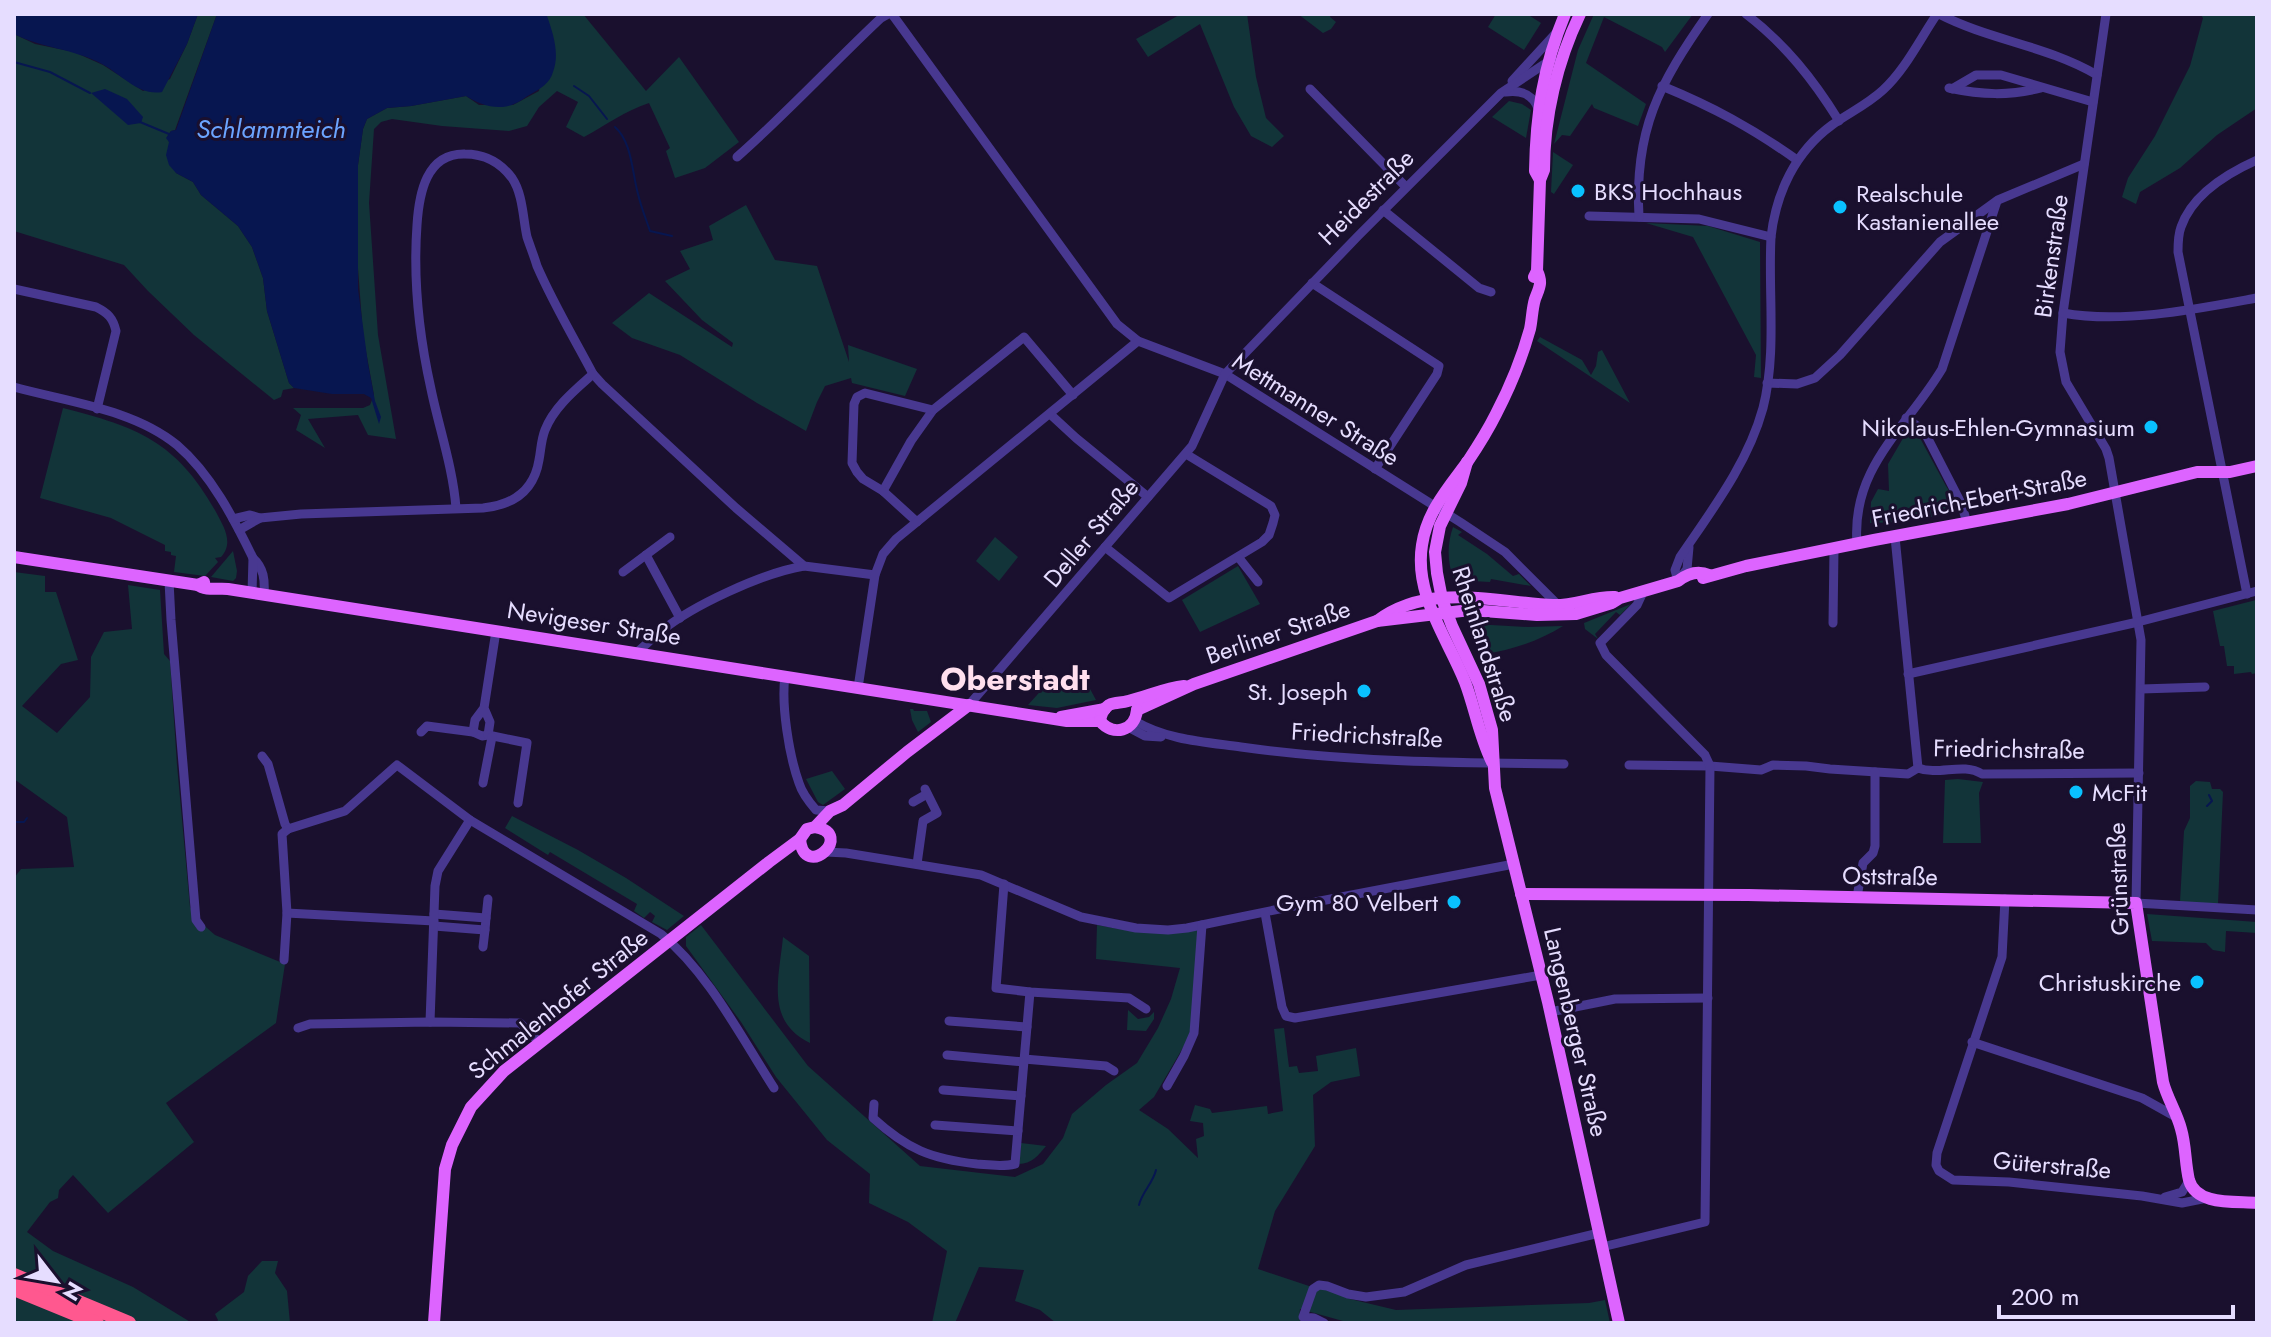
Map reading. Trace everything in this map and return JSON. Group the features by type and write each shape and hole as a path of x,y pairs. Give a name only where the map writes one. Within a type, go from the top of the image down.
{"highway":[{"path":"14,1275 129,1323"},
{"path":"14,1289 97,1323"}],"main road":[{"name":"Rheinlandstraße","path":"1540,180 1535,171 1538,109 1548,62 1559,30 1574,16"},
{"name":"Rheinlandstraße","path":"1493,756 1484,746 1464,680 1432,614 1421,553 1424,535 1461,483 1467,462 1497,412 1529,330 1541,285 1537,271 1540,180 1544,170 1550,101 1574,16"},
{"name":"Friedrich-Ebert-Straße","path":"1678,581 1697,581 1709,575 1857,544 2068,504 2197,472 2222,472 2257,466"},
{"name":"Rheinlandstraße","path":"1440,510 1435,552 1442,599 1479,684 1492,730 1493,756"},
{"name":"Nevigeser Straße","path":"14,557 198,585 204,582 212,587 969,705"},
{"name":"Friedrich-Ebert-Straße","path":"1447,612 1570,614 1678,581 1690,571 1709,575"},
{"name":"Friedrich-Ebert-Straße","path":"1442,599 1486,598 1558,605 1620,598"},
{"name":"Berliner Straße","path":"1377,621 1393,609 1427,599 1442,599"},
{"name":"Berliner Straße","path":"1102,715 1114,703 1132,715 1194,684 1377,621 1447,612"},
{"path":"931,699 936,707 939,727"},
{"path":"802,845 807,854 815,857 830,822 843,805 969,705 1078,722 1102,715 1103,726 1114,731 1132,715"},
{"name":"Langenberger Straße","path":"1493,756 1495,788 1550,1012 1619,1323"},
{"path":"824,838 830,811 843,805"},
{"name":"Schmalenhofer Straße","path":"434,1323 445,1169 462,1122 481,1094 539,1042 773,859 802,845 804,832 824,838"},
{"name":"Oststraße","path":"1521,894 2136,903"},
{"name":"Grünstraße","path":"2136,903 2163,1082 2182,1130 2189,1181"},
{"path":"2189,1181 2195,1191 2207,1198"},
{"name":"Güterstraße","path":"2207,1198 2257,1203"}],"street":[{"path":"737,157 774,125 881,18 908,14"},
{"path":"1639,217 1638,193 1646,125 1662,86 1708,14"},
{"path":"1746,14 1790,52 1818,86 1839,121"},
{"path":"1678,581 1675,570 1744,457 1763,405 1770,344 1771,237 1778,202 1797,160 1816,139 1891,82 1938,14 1958,24 2061,58 2097,75"},
{"name":"Birkenstraße","path":"2106,14 2060,352 2066,382 2106,449 2115,493"},
{"name":"Mettmanner Straße","path":"893,17 1117,324 1138,341 1225,374 1440,510 1505,552 1558,605"},
{"path":"1501,93 1559,30"},
{"name":"Heidestraße","path":"1225,374 1501,93 1566,48"},
{"path":"2043,88 2006,95 1974,94 1949,88 1976,75 2001,75 2093,102"},
{"path":"1662,86 1726,114 1797,160"},
{"path":"1310,89 1406,187"},
{"path":"1501,93 1516,91 1527,94 1535,100 1538,109"},
{"path":"456,508 423,346 414,261 420,194 427,175 439,161 454,154 474,154 494,161 515,183 537,266 593,374 736,508 804,566"},
{"path":"1908,674 2252,593 2222,472 2178,252 2181,226 2193,206 2210,189 2257,160"},
{"path":"1767,383 1806,382 1826,370 1940,242 1998,200 2084,164"},
{"path":"1857,544 1858,508 1866,481 1887,444 1942,369 1998,200"},
{"path":"1383,210 1479,288 1491,292"},
{"path":"1589,216 1699,219 1771,237"},
{"path":"1312,283 1439,366 1437,374 1375,469"},
{"path":"14,289 96,307 114,320 116,331 97,409"},
{"path":"2063,313 2087,317 2190,310 2257,298"},
{"path":"883,491 911,441 933,410 1024,337 1073,395"},
{"path":"858,688 875,575 883,554 896,539 1138,341"},
{"path":"239,530 260,518 495,507 508,503 529,488 538,467 545,428 558,408 593,374"},
{"name":"Deller Straße","path":"969,705 1186,454 1225,374"},
{"path":"14,387 141,424 176,445 197,466 233,519 253,558 258,594"},
{"path":"917,522 883,491 863,479 852,463 853,412 857,397 865,393 933,410"},
{"path":"1050,414 1148,497"},
{"path":"1906,418 1924,431 1965,516"},
{"path":"1105,547 1169,598 1239,558 1269,535 1275,515 1271,506 1186,454"},
{"name":"Grünstraße","path":"2115,493 2141,640 2136,903"},
{"path":"233,519 254,515 260,518"},
{"path":"623,572 670,537"},
{"path":"1895,537 1918,768"},
{"path":"1689,544 1686,559 1690,571"},
{"path":"1833,623 1834,549"},
{"path":"646,555 680,618"},
{"path":"1239,558 1258,582"},
{"path":"636,653 680,618 719,597 787,569 804,566 875,575"},
{"path":"169,581 196,920 201,927"},
{"path":"1602,1247 1705,1222 1709,759 1606,655 1600,643 1637,605 1644,590"},
{"path":"473,732 475,720 484,708 496,631"},
{"path":"785,676 784,708 797,776 807,799 816,810 830,811"},
{"path":"2141,689 2205,687"},
{"path":"483,783 490,736 490,722 484,708"},
{"name":"Friedrichstraße","path":"1132,715 1145,736 1168,736 1287,753 1353,759 1493,756 1564,764"},
{"path":"421,732 427,726 527,743 518,803"},
{"path":"262,756 268,764 288,829"},
{"path":"284,960 287,913 282,834 288,829 345,811 397,765 470,820 673,939 729,1016 774,1088"},
{"name":"Friedrichstraße","path":"1629,765 1761,770 1773,765 1806,766 1908,774 1918,768 1925,771 1973,769 1982,774 2139,773"},
{"path":"1857,897 1863,863 1873,853 1875,846 1878,772"},
{"path":"913,802 926,791 942,811 923,821 917,864"},
{"path":"430,1022 435,886 438,871 470,820"},
{"path":"824,838 846,853 966,872 1004,884 1081,917 1136,928 1168,930 1514,864"},
{"path":"1004,884 996,988 1129,998 1146,1009"},
{"path":"483,947 488,899"},
{"path":"2005,899 2002,957 1972,1042 2142,1098 2178,1120"},
{"name":"Oststraße","path":"2136,903 2257,910"},
{"path":"287,913 434,920 486,918"},
{"path":"1265,913 1286,1016 1295,1018 1541,975"},
{"path":"434,920 485,930"},
{"path":"1167,1086 1194,1033 1202,925"},
{"path":"874,1104 873,1118 918,1152 953,1161 1005,1166 1015,1164 1030,992"},
{"path":"1550,1012 1615,999 1708,998"},
{"path":"949,1021 1027,1027"},
{"path":"298,1028 310,1024 520,1023 539,1042"},
{"name":"Güterstraße","path":"1972,1042 1935,1159 1943,1176 1957,1181 2009,1182 2182,1203 2207,1198"},
{"path":"947,1055 1106,1066 1114,1071"},
{"path":"2142,1098 2155,1093 2163,1082"},
{"path":"943,1090 1021,1096"},
{"path":"935,1125 1018,1131"},
{"path":"2157,1198 2180,1193 2189,1181"},
{"path":"1324,1323 1303,1317 1313,1289 1319,1285 1353,1296 1376,1297 1411,1289 1474,1262 1599,1233"}],"green space":[{"path":"198,14 217,14 175,130 167,137 176,173 193,182 201,195 238,226 252,247 263,278 267,311 289,383 294,388 283,390 281,397 274,400 194,335 124,265 14,231 14,34 35,44 74,52 103,65 143,91 170,79"},
{"path":"541,14 583,14 646,91 679,57 739,142 705,168 675,178 666,151 670,148 649,103 584,137 566,127 578,102 557,91 539,107 527,126 509,131 392,119 381,122 374,129 369,203 378,335 396,439 368,435 358,415 308,419 325,448 296,430 301,415 293,408 363,408 370,405 374,395 363,335 357,255 358,165 367,119 387,108 466,96 479,105 513,105 539,91 547,16"},
{"path":"1181,14 1247,14 1256,77 1266,118 1284,136 1272,147 1251,136 1234,107 1200,24 1148,57 1136,39"},
{"path":"1298,14 1331,14 1330,17 1336,22 1323,33"},
{"path":"1496,14 1527,14 1541,23 1524,50 1488,27"},
{"path":"1594,14 1693,14 1665,52 1662,47 1604,17 1586,63 1646,104 1638,126 1594,108 1592,104 1570,136 1562,135 1554,144 1578,50"},
{"path":"2200,14 2257,14 2257,108 2217,135 2180,168 2140,192 2136,204 2122,197 2128,178 2155,136 2190,66 2203,18"},
{"path":"1509,101 1531,110 1526,138 1492,117"},
{"path":"1553,152 1573,165 1554,194 1551,192"},
{"path":"746,205 775,260 817,266 849,362 848,345 917,369 905,396 852,383 851,378 825,386 806,431 680,355 632,338 612,323 649,293 732,347 733,343 702,320 665,281 690,269 680,251 713,240 709,226"},
{"path":"1646,223 1708,226 1760,242 1761,378 1754,377 1756,355 1693,237"},
{"path":"1540,337 1582,360 1591,375 1598,352 1602,350 1630,403 1537,341"},
{"path":"63,408 134,431 170,453 186,469 216,512 226,535 225,552 215,558 218,562 205,576 174,572 176,556 165,551 165,545 111,518 40,498"},
{"path":"1909,428 1920,438 1963,512 1900,522 1870,523 1871,502 1878,489 1889,491 1888,464"},
{"path":"1453,527 1462,532 1458,535 1513,576 1519,574 1531,586 1491,579 1490,582 1454,580 1449,553"},
{"path":"995,537 1018,557 999,581 976,561"},
{"path":"233,551 236,578 233,581 211,577"},
{"path":"1238,566 1260,604 1200,632 1182,600"},
{"path":"14,572 45,576 45,592 56,592 78,660 61,664 22,706 57,733 90,697 91,657 104,632 132,629 128,585 160,590 164,654 170,661 190,907 199,921 215,935 285,964 276,1023 166,1103 194,1142 108,1213 73,1175 59,1190 58,1198 50,1202 27,1232 53,1251 133,1287 192,1323 14,1323 14,878 21,869 74,867 67,817 14,779"},
{"path":"2256,600 2257,673 2234,674 2234,666 2227,666 2224,646 2220,646 2213,611"},
{"path":"1631,604 1620,615 1616,612 1595,634 1598,639 1585,629 1584,623"},
{"path":"1474,624 1563,626 1525,644 1484,654 1475,641"},
{"path":"1083,676 1096,700 1057,708 1028,705 1046,685"},
{"path":"910,709 927,711 931,722 918,732"},
{"path":"832,771 845,789 823,805 818,802 806,779"},
{"path":"1945,780 1983,782 1979,793 1981,843 1943,843"},
{"path":"2196,781 2210,782 2212,789 2223,792 2218,904 2180,902 2184,831 2190,818 2190,786"},
{"path":"512,816 578,850 684,916 667,930 652,922 655,916 650,912 644,918 634,911 637,904 505,828"},
{"path":"2147,914 2257,922 2257,933 2226,931 2225,952 2213,950 2206,943 2152,941"},
{"path":"701,925 808,1066 920,1166 1015,1177 1043,1164 1063,1138 1072,1114 1137,1063 1171,999 1180,968 1096,959 1097,925 1136,932 1199,929 1191,1034 1154,1097 1139,1110 1168,1129 1198,1158 1196,1139 1204,1136 1203,1123 1190,1121 1195,1105 1210,1109 1212,1113 1267,1106 1268,1114 1283,1111 1274,1029 1284,1028 1289,1067 1297,1066 1299,1073 1318,1071 1316,1056 1356,1048 1360,1076 1331,1082 1313,1095 1315,1146 1275,1211 1258,1269 1350,1299 1396,1310 1605,1300 1610,1323 1350,1323 1300,1309 1299,1320 1318,1323 1056,1323 1040,1310 1015,1301 1024,1270 979,1267 955,1323 932,1323 947,1251 908,1222 869,1203 870,1174 827,1140 776,1077 686,946 686,937"},
{"path":"783,937 809,956 810,1043 786,1023 781,1011 778,983"},
{"path":"1128,1010 1138,1019 1149,1017 1154,1012 1154,1019 1146,1031 1127,1030"},
{"path":"1021,1143 1046,1146 1031,1161 1019,1164"},
{"path":"262,1261 278,1261 275,1273 287,1291 290,1323 216,1323 215,1314 244,1292 248,1276"}],"water":[{"name":"Schlammteich","path":"14,14 198,14 187,44 162,92 154,92 138,88 91,59 14,34"},
{"name":"Schlammteich","path":"217,14 547,16 556,51 553,72 544,85 518,102 495,107 466,96 387,108 367,119 358,165 358,289 368,364 381,417 379,424 371,398 364,394 332,394 294,388 289,383 267,311 263,278 252,247 238,226 201,195 193,182 176,173 169,165 166,155 169,142 166,138 176,130"},
{"path":"105,89 127,99 143,117 141,123 128,125 91,93"}],"waterway":[{"path":"14,62 50,72 90,93"},
{"path":"574,86 589,96 607,119"},
{"path":"140,122 169,134"},
{"path":"615,127 628,149 650,231 672,236"},
{"path":"2207,806 2212,801 2209,795"},
{"path":"14,822 24,822 27,818"},
{"path":"1139,1205 1156,1170"}],"place":[{"name":"BKS Hochhaus","path":"1578,191"},
{"name":"Realschule Kastanienallee","path":"1840,207"},
{"name":"Nikolaus-Ehlen-Gymnasium","path":"2151,427"},
{"name":"St. Joseph","path":"1364,691"},
{"name":"McFit","path":"2076,792"},
{"name":"Gym 80 Velbert","path":"1454,902"},
{"name":"Christuskirche","path":"2197,982"}],"district":[{"name":"Oberstadt","path":"1015,679"}]}
